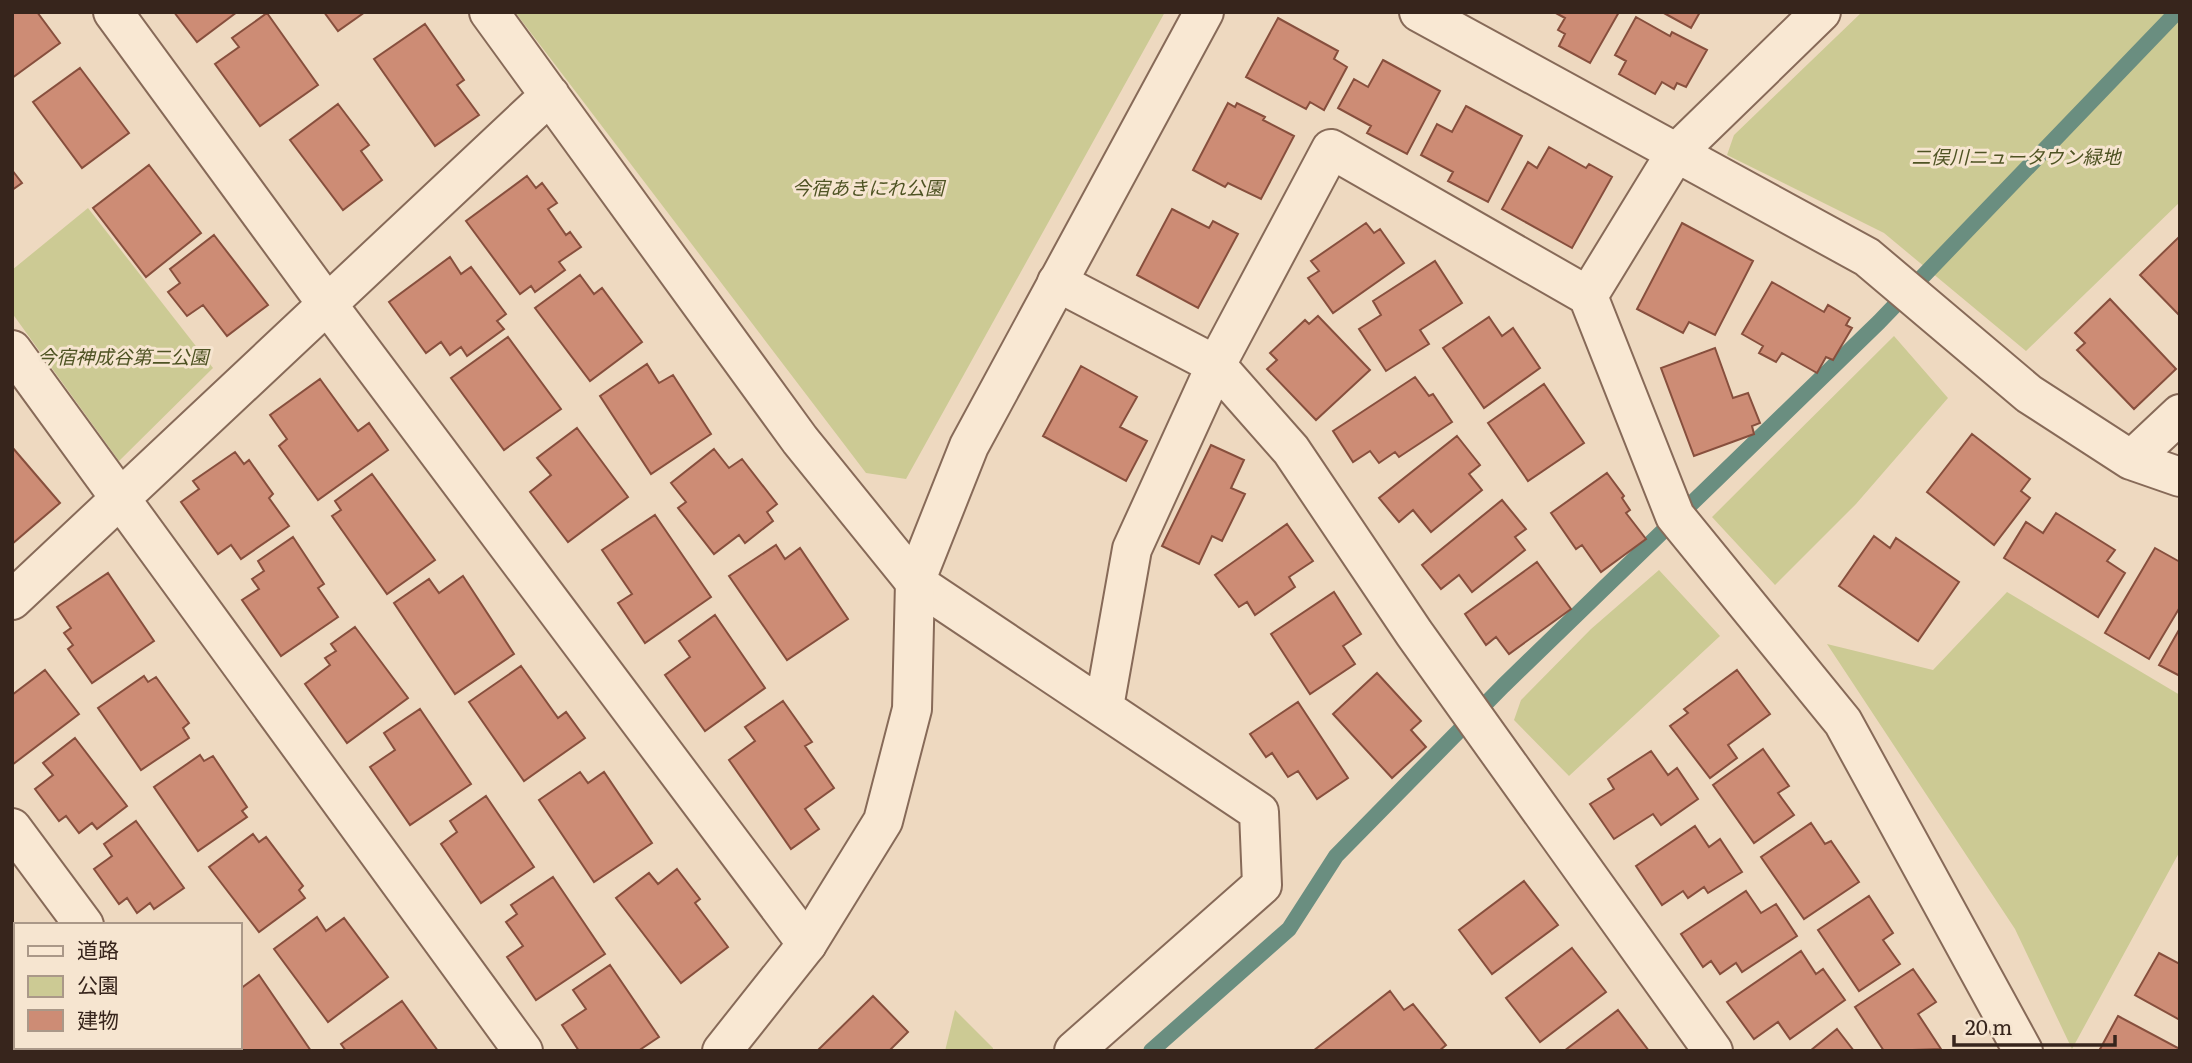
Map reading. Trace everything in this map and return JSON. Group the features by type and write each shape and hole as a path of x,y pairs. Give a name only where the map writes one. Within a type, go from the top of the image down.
{"street":[{"path":"113,12 327,304 807,944"},
{"path":"489,12 800,440 915,582 1259,812 1262,885 1074,1051"},
{"path":"722,1051 807,944 883,821 912,709 915,582 969,446 1204,12"},
{"path":"1419,12 1867,257 2029,394 2131,460 2180,477"},
{"path":"1588,296 1675,154 1821,12"},
{"path":"12,600 550,95"},
{"path":"1104,707 1132,549 1216,365 1331,149 1588,296 1675,516 1843,722 2024,1051"},
{"path":"1057,282 1216,365 1292,450 1414,633 1713,1051"},
{"path":"12,350 523,1051"},
{"path":"2131,460 2180,414"},
{"path":"12,828 83,923"}],"green space":[{"name":"今宿あきにれ公園","path":"515,12 1165,12 906,479 866,473"},
{"name":"二俣川ニュータウン緑地","path":"1862,12 2180,12 2180,202 2026,351 1884,233 1727,155 1734,135"},
{"name":"今宿神成谷第二公園","path":"88,208 213,368 119,461 12,313 12,270"},
{"path":"1894,336 1948,398 1856,504 1775,585 1712,517"},
{"path":"1659,570 1720,636 1569,776 1514,720 1521,700 1591,629"},
{"path":"2007,592 2180,695 2180,851 2072,1049 2015,929 1827,644 1933,670"},
{"path":"955,1010 993,1048 993,1051 945,1051"}],"building":[{"path":"12,12 37,12 60,43 12,78"},
{"path":"174,12 237,12 197,42"},
{"path":"324,12 365,12 338,31"},
{"path":"1554,12 1619,12 1590,63 1559,46 1565,34 1558,30 1565,18"},
{"path":"1662,12 1700,12 1691,28"},
{"path":"267,13 318,85 260,126 215,64 239,47 232,38"},
{"path":"1636,17 1670,36 1672,32 1707,50 1686,87 1677,83 1674,89 1662,82 1655,94 1619,74 1626,61 1615,55"},
{"path":"1278,18 1338,51 1334,59 1347,67 1324,110 1310,102 1306,109 1246,77"},
{"path":"425,24 464,80 457,85 479,115 435,146 374,59"},
{"path":"1383,60 1440,91 1407,154 1367,133 1371,126 1338,108 1354,79 1368,87"},
{"path":"80,68 129,133 82,168 33,102"},
{"path":"1228,103 1235,107 1237,103 1265,117 1263,120 1294,136 1261,199 1228,183 1225,187 1193,170"},
{"path":"338,104 369,145 361,151 382,180 343,210 290,140"},
{"path":"1466,106 1522,136 1488,202 1448,181 1453,172 1421,155 1437,124 1452,132"},
{"path":"1549,147 1586,168 1589,164 1612,177 1572,248 1502,209 1528,162 1537,168"},
{"path":"149,165 201,233 146,277 93,208"},
{"path":"12,170 22,183 12,190"},
{"path":"527,176 536,188 542,183 557,203 548,209 566,235 570,232 581,247 559,262 565,270 535,292 531,286 520,294 466,221"},
{"path":"1172,209 1209,228 1213,221 1238,234 1198,308 1137,275"},
{"path":"1366,223 1374,233 1380,229 1404,263 1333,313 1308,278 1319,271 1311,261"},
{"path":"1682,223 1753,261 1715,335 1689,322 1683,333 1637,309"},
{"path":"214,235 268,305 227,336 203,305 187,316 168,292 180,283 170,269"},
{"path":"2180,236 2180,316 2140,275"},
{"path":"450,257 461,274 471,267 506,314 497,321 504,329 467,356 461,347 450,355 441,342 426,353 389,302"},
{"path":"1435,261 1462,303 1420,330 1429,344 1386,371 1359,329 1381,315 1373,301"},
{"path":"580,275 594,294 602,288 642,342 590,381 535,308"},
{"path":"1772,282 1824,312 1828,305 1850,318 1846,325 1852,328 1833,360 1826,357 1817,373 1782,353 1776,362 1759,353 1763,346 1742,334"},
{"path":"2110,299 2176,369 2134,409 2077,350 2085,343 2075,333"},
{"path":"1318,316 1370,370 1316,420 1267,369 1277,360 1270,353 1305,320 1309,324"},
{"path":"1489,317 1502,336 1513,328 1540,368 1484,408 1443,348"},
{"path":"508,337 561,409 504,450 451,378"},
{"path":"1715,348 1733,398 1748,393 1760,423 1752,426 1754,434 1694,456 1661,368"},
{"path":"647,364 659,383 673,375 711,434 651,474 600,396"},
{"path":"1081,366 1137,397 1120,427 1147,441 1126,481 1043,436"},
{"path":"1415,377 1429,396 1433,394 1452,422 1399,457 1395,452 1379,463 1370,451 1353,462 1333,431"},
{"path":"320,379 358,431 369,423 388,450 318,500 279,446 287,439 270,415"},
{"path":"1544,384 1584,443 1528,481 1488,423"},
{"path":"577,428 628,497 568,542 530,492 551,475 537,458"},
{"path":"1972,434 2030,479 2021,491 2030,498 1994,545 1927,492"},
{"path":"1457,436 1480,465 1469,474 1482,490 1431,532 1413,510 1399,522 1379,498"},
{"path":"1211,445 1244,460 1231,488 1245,494 1222,541 1212,536 1199,564 1162,546"},
{"path":"12,447 60,503 12,544"},
{"path":"714,449 729,468 742,459 777,504 767,512 773,521 745,543 739,535 714,554 678,508 686,502 671,483"},
{"path":"235,452 244,464 249,460 273,494 269,498 289,526 241,559 231,545 218,554 181,502 199,489 193,481"},
{"path":"1607,473 1624,496 1622,498 1630,510 1626,513 1646,539 1601,572 1582,545 1576,549 1551,513"},
{"path":"372,474 435,560 387,594 332,516 341,510 335,501"},
{"path":"1502,500 1526,529 1515,537 1525,550 1472,592 1459,575 1441,589 1422,565"},
{"path":"2056,513 2115,550 2107,561 2125,573 2098,617 2004,558 2026,522 2043,533"},
{"path":"655,515 711,597 645,643 618,603 632,594 602,550"},
{"path":"1287,524 1313,561 1289,577 1295,587 1255,615 1247,602 1239,607 1215,575"},
{"path":"1874,536 1890,548 1896,538 1959,582 1918,641 1839,586"},
{"path":"293,537 324,584 318,588 338,617 281,656 242,600 259,589 252,579 264,571 258,561"},
{"path":"776,545 785,559 800,548 848,619 787,660 729,576"},
{"path":"2155,548 2180,562 2180,607 2149,659 2105,633"},
{"path":"1537,562 1571,609 1509,654 1496,637 1486,645 1465,614"},
{"path":"108,573 154,641 92,683 68,649 73,645 64,633 71,628 57,607"},
{"path":"463,576 514,654 455,694 394,603 429,579 439,593"},
{"path":"1334,592 1361,634 1343,646 1355,664 1310,694 1271,634"},
{"path":"715,615 765,688 705,731 665,675 690,657 679,641"},
{"path":"355,627 408,698 347,743 305,684 330,665 325,658 336,651 331,644"},
{"path":"2180,628 2180,676 2159,665"},
{"path":"521,666 558,718 566,712 585,738 524,781 469,702"},
{"path":"45,670 79,714 12,765 12,695"},
{"path":"1737,670 1770,714 1728,745 1737,758 1710,778 1670,726 1688,713 1684,709"},
{"path":"1377,673 1421,721 1411,730 1426,747 1392,778 1333,714"},
{"path":"144,676 148,682 156,677 189,723 183,728 189,738 141,770 98,708"},
{"path":"783,701 812,742 805,746 834,788 805,809 819,829 791,849 729,760 755,741 745,727"},
{"path":"1298,702 1348,778 1317,799 1298,771 1288,777 1272,753 1266,757 1250,734"},
{"path":"420,709 471,784 410,825 370,767 395,750 384,733"},
{"path":"75,738 127,806 97,829 92,823 79,833 66,816 59,821 35,789 53,775 43,763"},
{"path":"1763,749 1789,786 1778,793 1794,815 1754,843 1713,785"},
{"path":"1651,751 1668,775 1677,768 1698,799 1661,825 1653,814 1614,839 1590,804 1614,789 1608,779"},
{"path":"200,755 204,761 213,756 247,807 242,811 247,817 198,851 154,787"},
{"path":"580,772 588,783 604,772 652,843 594,882 539,800"},
{"path":"486,796 534,867 481,903 441,844 457,832 450,821"},
{"path":"136,821 184,888 154,909 150,903 137,913 127,898 119,904 94,869 112,856 104,844"},
{"path":"1811,823 1825,844 1831,841 1859,882 1804,919 1761,857"},
{"path":"1695,826 1709,847 1720,839 1742,872 1708,893 1704,887 1688,898 1683,891 1662,905 1636,866"},
{"path":"253,834 259,842 266,837 303,886 299,890 305,898 259,932 209,867"},
{"path":"677,869 700,899 695,903 728,947 681,983 616,898 649,873 658,884"},
{"path":"553,877 605,954 536,1000 507,957 523,946 506,922 517,914 511,905"},
{"path":"1524,881 1558,925 1492,974 1459,930"},
{"path":"1746,891 1761,913 1776,904 1797,936 1742,972 1736,963 1720,974 1711,961 1703,967 1681,934"},
{"path":"1869,896 1893,933 1883,940 1900,964 1859,991 1818,930"},
{"path":"317,917 326,931 344,918 388,977 328,1022 274,949"},
{"path":"12,934 14,974 12,975"},
{"path":"1572,948 1606,992 1540,1042 1506,998"},
{"path":"1801,951 1816,974 1823,969 1845,1000 1790,1039 1778,1022 1754,1039 1727,1002"},
{"path":"2159,953 2180,964 2180,1020 2135,995"},
{"path":"610,965 659,1037 638,1051 579,1051 562,1025 586,1009 573,990"},
{"path":"1913,969 1936,1002 1918,1014 1941,1049 1884,1051 1855,1007"},
{"path":"259,975 311,1051 215,1051 214,1049 242,1049 242,988"},
{"path":"1390,991 1404,1010 1413,1004 1446,1045 1439,1051 1313,1051"},
{"path":"873,996 908,1032 889,1051 817,1051"},
{"path":"402,1001 438,1051 346,1051 341,1044"},
{"path":"14,1009 14,1028 12,1026"},
{"path":"1618,1010 1649,1051 1564,1051"},
{"path":"2118,1016 2178,1048 2177,1051 2099,1051"},
{"path":"1837,1029 1854,1051 1810,1051"},
{"path":"18,1049 106,1051 19,1051"}],"waterway":[{"path":"1151,1051 1289,929 1336,856 1503,686 1879,322 2177,12"}]}
